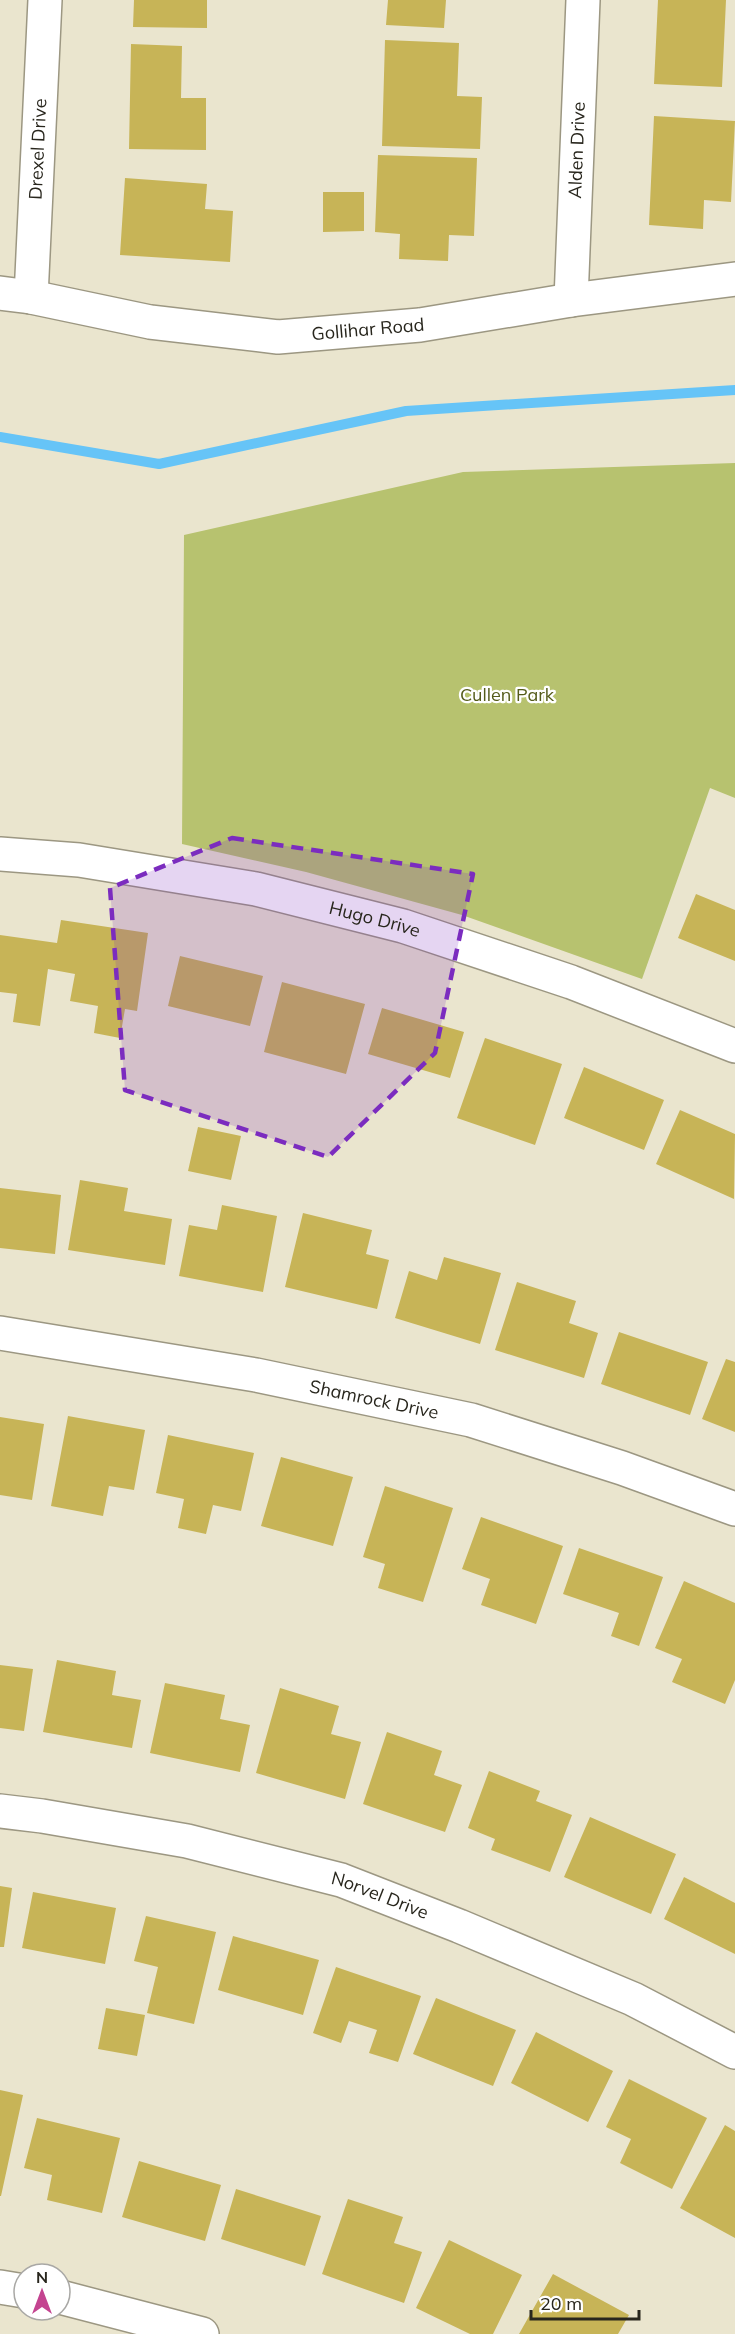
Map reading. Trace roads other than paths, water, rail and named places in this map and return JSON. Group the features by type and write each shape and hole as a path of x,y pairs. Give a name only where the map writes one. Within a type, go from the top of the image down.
{"street":[{"name":"Drexel Drive","path":"16,295 45,0"},
{"name":"Alden Drive","path":"571,300 584,0"},
{"name":"Gollihar Road","path":"16,295 150,322 278,336 420,325 571,300 735,279"},
{"name":"Hugo Drive","path":"0,854 79,860 256,889 403,926 571,982 735,1046"},
{"name":"Shamrock Drive","path":"0,1333 256,1375 471,1420 622,1468 735,1509"},
{"name":"Norvel Drive","path":"0,1811 187,1841 341,1880 459,1926 633,1999 735,2052"},
{"path":"72,2300 202,2334"}],"waterway":[{"path":"0,437 159,464 406,411 735,390"}],"park label":[{"name":"Cullen Park","path":"507,695"}]}
